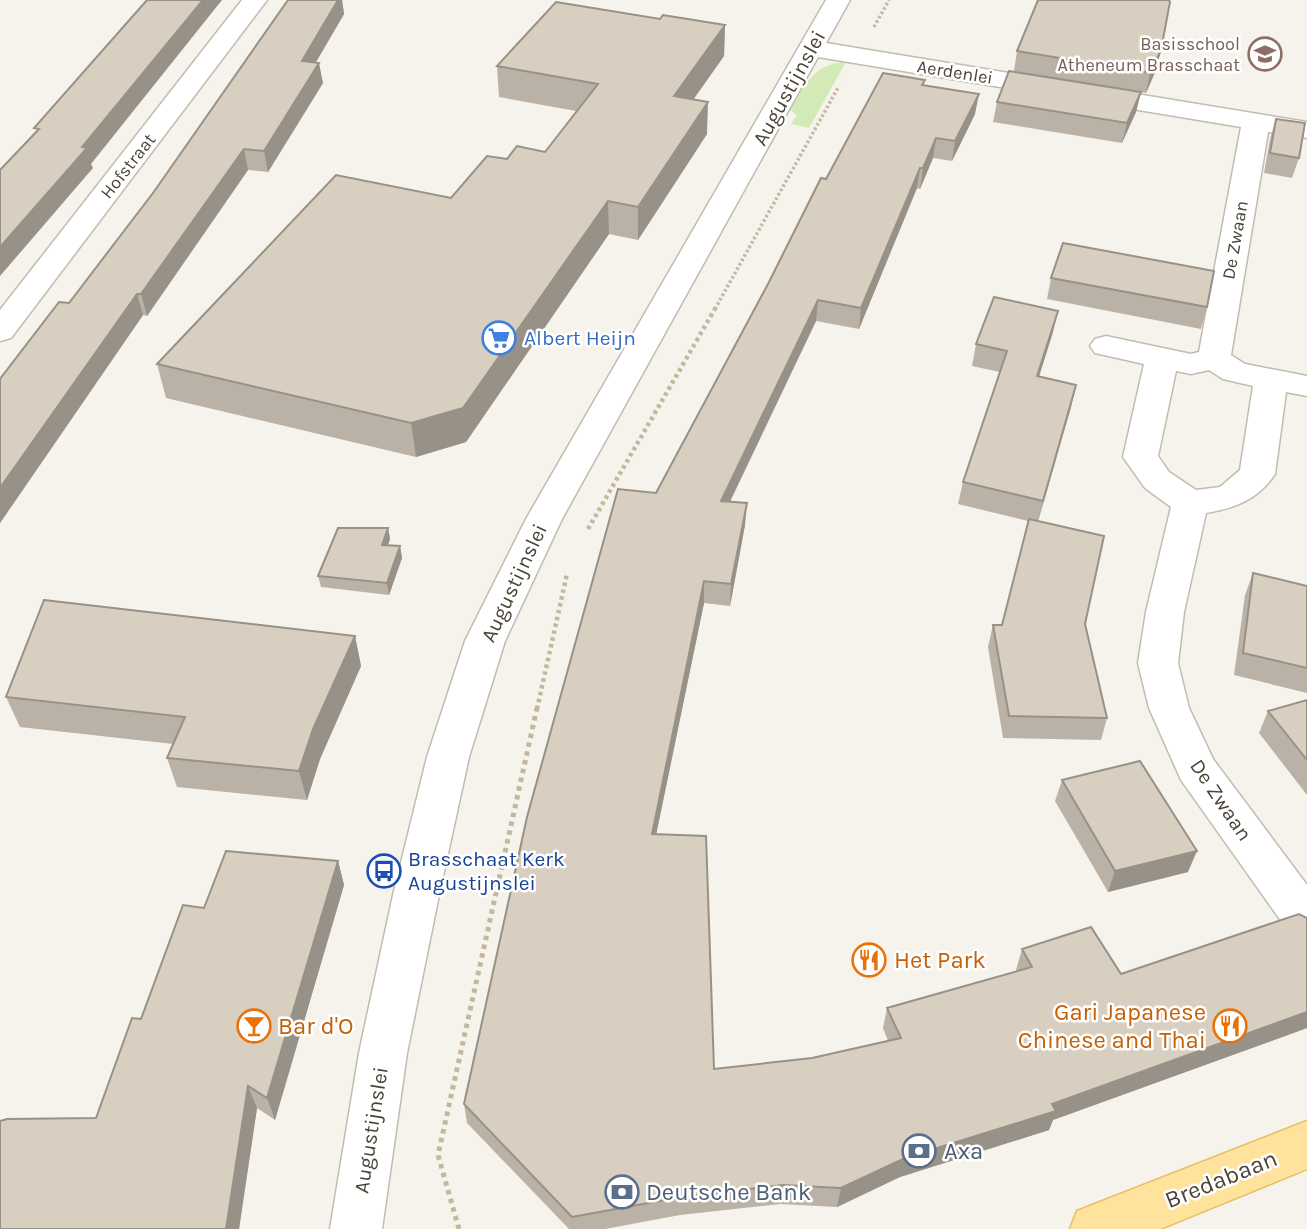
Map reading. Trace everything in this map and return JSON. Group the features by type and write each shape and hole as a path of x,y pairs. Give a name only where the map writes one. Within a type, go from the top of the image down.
{"main road":[{"name":"Bredabaan","path":"1096,1229 1307,1145"}],"street":[{"name":"Hofstraat","path":"0,331 255,0"},
{"name":"Augustijnslei","path":"356,1229 383,1053 414,906 448,757 485,641 544,519 838,0"},
{"name":"Aerdenlei","path":"810,48 1307,130"},
{"name":"De Zwaan","path":"1214,359 1256,121"},
{"path":"1106,346 1191,364 1214,359 1235,372 1307,386"},
{"path":"1162,358 1140,457 1157,480 1190,503 1230,497 1257,474 1271,379"},
{"name":"De Zwaan","path":"1190,503 1165,612 1158,663 1169,709 1196,768 1307,921"}],"path":[{"path":"584,535 635,452 889,0"},
{"path":"459,1229 438,1155 567,573"}],"green space":[{"path":"846,62 809,128 791,124 797,115 790,110 812,77 826,66"}],"building":[{"path":"147,0 203,0 82,147 87,148 0,247 0,170 39,129 34,128"},
{"path":"288,0 338,0 302,61 319,63 264,151 244,149 141,294 137,294 0,488 0,379 59,302 69,303 153,193"},
{"path":"1038,0 1169,0 1161,50 1150,73 1017,51"},
{"path":"556,2 660,19 663,15 725,25 674,96 708,102 638,207 608,201 463,408 411,423 157,364 336,175 451,198 487,156 507,159 517,146 545,152 598,84 497,66"},
{"path":"1009,71 1141,92 1127,123 997,102"},
{"path":"883,73 925,80 922,85 979,94 955,141 936,138 923,168 920,168 861,308 818,300 721,501 747,503 731,584 704,581 652,834 706,836 714,1069 812,1058 901,1038 887,1008 1032,967 1022,949 1091,927 1121,974 1299,914 1307,918 1307,1012 1052,1104 1056,1111 905,1158 841,1188 783,1185 681,1197 572,1217 464,1104 527,817 618,489 656,493 768,284 821,178 826,179"},
{"path":"1276,119 1305,123 1299,158 1270,153"},
{"path":"1063,243 1214,271 1207,307 1051,278"},
{"path":"994,297 1058,311 1037,376 1076,385 1043,501 963,482 1007,351 976,344"},
{"path":"1029,519 1104,536 1085,624 1107,718 1009,716 993,625 1002,625"},
{"path":"338,528 388,528 382,545 400,546 387,583 318,576"},
{"path":"1253,573 1307,586 1307,668 1243,653"},
{"path":"44,600 355,636 313,729 299,771 167,758 185,717 6,697"},
{"path":"1307,700 1307,760 1268,711"},
{"path":"1140,761 1197,851 1115,871 1062,780"},
{"path":"226,851 338,861 267,1098 248,1086 226,1229 0,1229 0,1121 96,1118 132,1018 141,1019 183,905 204,908"}],"place":[{"name":"Basisschool Atheneum Brasschaat","path":"1265,54"},
{"name":"Albert Heijn","path":"499,338"},
{"name":"Brasschaat Kerk Augustijnslei","path":"384,871"},
{"name":"Het Park","path":"869,960"},
{"name":"Bar d'O","path":"254,1026"},
{"name":"Gari Japanese Chinese and Thai","path":"1230,1026"},
{"name":"Axa","path":"919,1151"},
{"name":"Deutsche Bank","path":"622,1192"}]}
